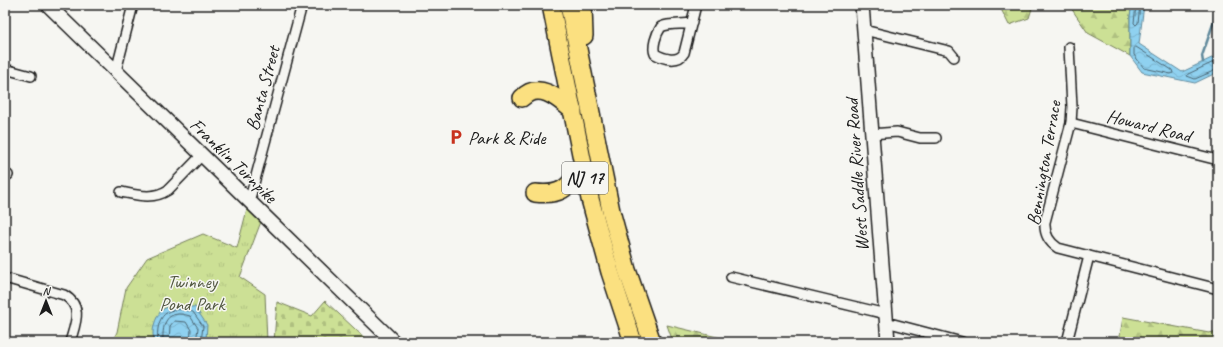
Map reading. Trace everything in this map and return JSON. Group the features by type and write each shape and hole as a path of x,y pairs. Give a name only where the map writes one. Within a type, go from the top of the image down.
{"highway":[{"path":"538,5 567,82"},
{"name":"NJ 17","path":"551,5 573,111 583,169 605,258 633,342"},
{"name":"NJ 17","path":"568,5 616,233 652,342"},
{"path":"582,5 584,78"},
{"path":"522,98 532,91 546,92 556,97 573,111"},
{"path":"535,193 548,194 560,192 568,186 583,169"}],"street":[{"name":"Franklin Turnpike","path":"48,5 201,156 394,342"},
{"path":"116,71 133,5"},
{"name":"Banta Street","path":"249,202 302,5"},
{"path":"692,23 666,25 661,27 657,33 654,48 655,54 673,60 679,58 684,52 692,23 696,5"},
{"name":"West Saddle River Road","path":"862,5 888,342"},
{"path":"864,30 949,51 954,57"},
{"name":"Bennington Terrace","path":"1069,48 1072,107 1071,123 1045,222 1046,234 1048,240 1058,248 1089,256"},
{"path":"5,69 31,76"},
{"name":"Howard Road","path":"1071,123 1218,160"},
{"path":"871,134 897,132 920,138 936,138"},
{"path":"121,192 142,196 155,196 161,194 168,190 201,156"},
{"path":"1067,342 1089,256 1218,288"},
{"path":"731,277 886,318 962,342"},
{"path":"5,278 70,298 77,311 77,318 70,342"}],"green space":[{"path":"999,5 1033,5 1029,18 1009,25"},
{"path":"1069,5 1132,5 1130,16 1130,56 1088,33"},
{"name":"Twinney Pond Park","path":"249,202 262,219 240,277 265,294 267,342 112,342 117,332 126,288 147,258 203,234 237,248"},
{"path":"325,301 369,342 274,342 277,302 312,316"},
{"path":"1123,317 1209,333 1218,331 1218,342 1119,342"},
{"path":"667,325 738,342 673,342"}],"water":[{"path":"1132,5 1144,5 1139,44 1182,72 1218,55 1218,72 1195,83 1142,72 1130,56 1130,16"},
{"path":"171,306 195,307 207,325 206,340 203,342 155,342 153,330 155,321 162,310"}],"waterway":[{"path":"1203,62 1202,56 1214,21 1216,5"}],"place":[{"name":"Park & Ride","path":"456,137"}]}
